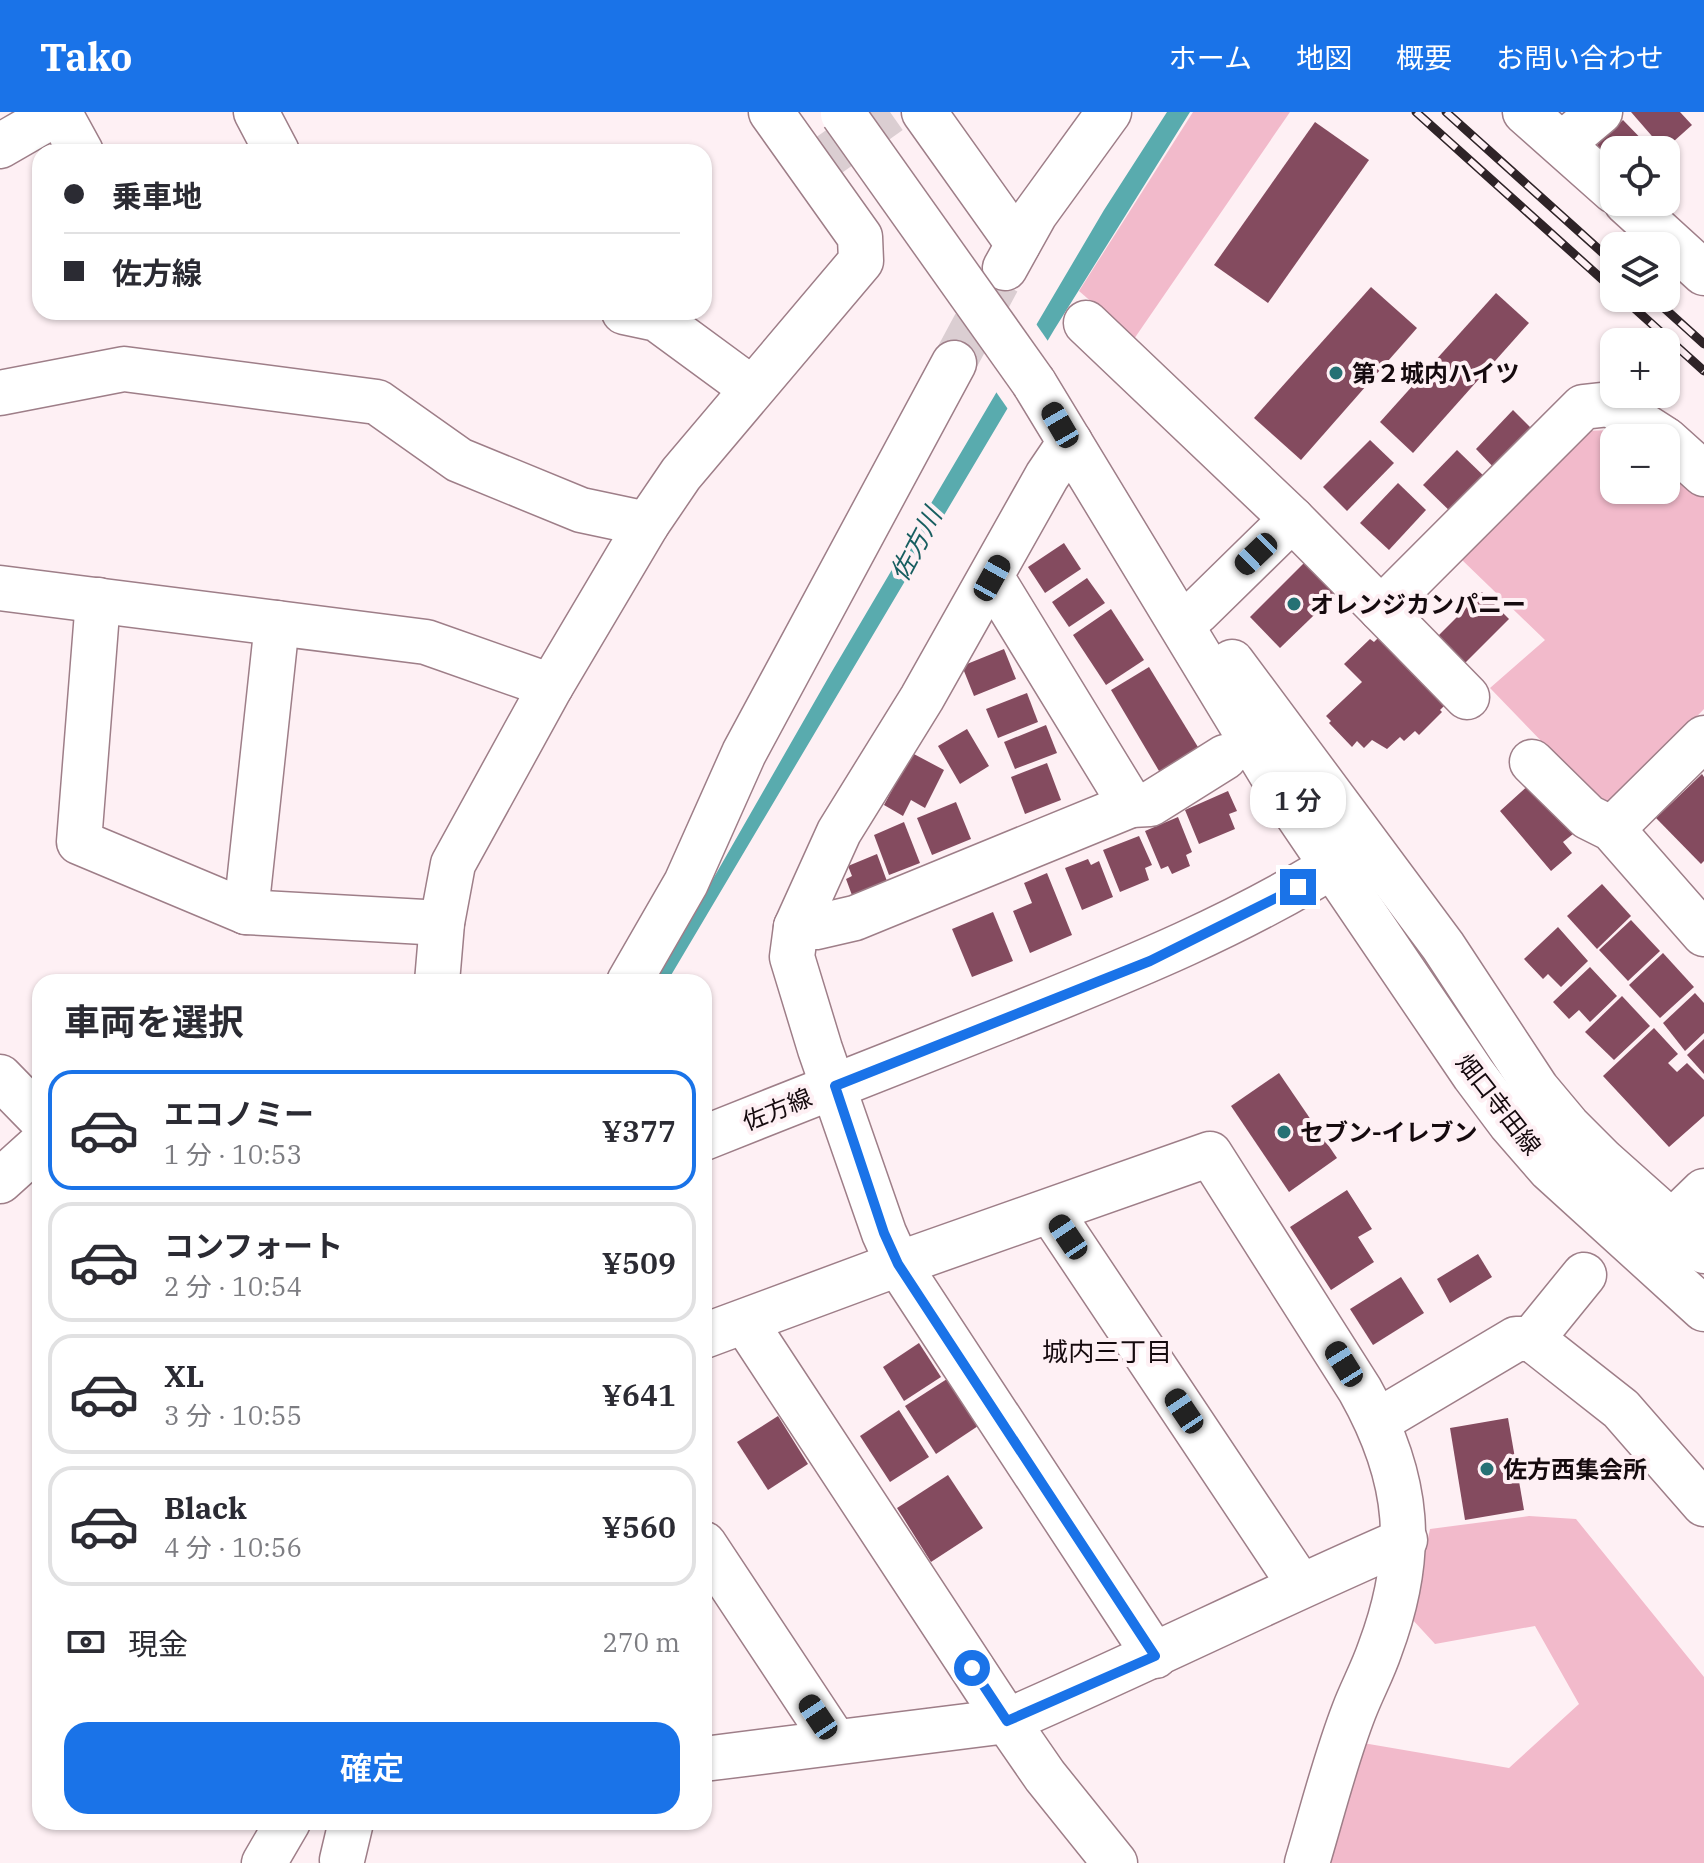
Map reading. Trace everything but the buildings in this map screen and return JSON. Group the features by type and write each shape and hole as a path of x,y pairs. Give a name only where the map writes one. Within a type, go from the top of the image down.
{"street":[{"path":"0,146 59,112 77,144"},
{"path":"256,112 273,144"},
{"path":"438,974 442,923 453,864 551,686 647,524 681,474 861,261 860,237 817,164 771,112"},
{"path":"924,112 1011,256 1035,214 1109,112"},
{"path":"1525,112 1600,178"},
{"path":"1562,144 1600,112"},
{"path":"842,113 1197,612 1450,957 1537,1089 1594,1152 1688,1236 1704,1191"},
{"path":"1641,216 1704,273"},
{"path":"658,320 751,388"},
{"path":"1086,323 1292,519 1467,697"},
{"path":"609,974 755,732 954,363"},
{"path":"2,389 124,369 377,402 459,460 581,510 647,524"},
{"name":"畑口寺田線","path":"1034,383 1284,795 1510,1123 1572,1190 1704,1309"},
{"path":"1381,609 1583,407 1610,404 1641,424"},
{"path":"1070,442 1047,476 992,578 839,832 796,927 792,957 884,1233 898,1264 1155,1656"},
{"path":"1680,453 1704,474"},
{"path":"1197,612 1292,519"},
{"path":"992,578 1131,805"},
{"path":"0,588 426,642 551,686"},
{"path":"98,600 79,842 246,912 442,923"},
{"path":"246,912 277,623"},
{"path":"634,974 686,883 755,732"},
{"path":"1612,829 1704,738"},
{"path":"796,927 816,927 855,918 1131,805 1150,804 1225,757"},
{"path":"1532,762 1588,817 1612,829 1704,934"},
{"name":"佐方線","path":"712,1135 1150,961 1258,909 1332,867 1367,843"},
{"path":"0,1077 32,1110"},
{"path":"0,1181 32,1152"},
{"path":"712,1333 1210,1154 1378,1421 1401,1494 1405,1540 1396,1597 1381,1648 1353,1712 1307,1863"},
{"path":"1051,1212 1300,1585"},
{"path":"1532,1339 1584,1275"},
{"path":"745,1322 1007,1721 1045,1776 1115,1863"},
{"path":"1378,1421 1516,1339 1532,1339 1621,1409 1704,1504"},
{"path":"712,1758 1007,1721 1155,1656 1300,1585 1405,1540"},
{"path":"712,1556 835,1742"},
{"path":"264,1863 283,1830"}],"shaded area":[{"path":"1193,112 1290,112 1134,339 1079,291"},
{"path":"1600,430 1600,504 1680,504 1680,476 1704,497 1704,709 1607,809 1490,688 1545,640 1461,559 1581,431"},
{"path":"1529,1516 1576,1519 1704,1677 1704,1863 1331,1863 1363,1743 1509,1768 1579,1704 1535,1626 1435,1644 1411,1618 1430,1529"}],"water":[{"name":"佐方川","path":"1167,112 1190,112 1054,330 672,974 659,974 831,673 1104,210"}],"pier":[{"path":"1034,321 1050,344 1010,412 994,389"}],"tunnel":[{"path":"822,160 890,112"},
{"path":"954,363 998,281"}],"railway":[{"path":"1416,112 1600,277"},
{"path":"1446,112 1600,250"},
{"path":"1639,312 1704,371"},
{"path":"1669,312 1704,344"}],"place":[{"name":"第２城内ハイツ","path":"1336,373"},
{"name":"オレンジカンパニー","path":"1294,604"},
{"name":"セブン-イレブン","path":"1284,1132"},
{"name":"佐方西集会所","path":"1487,1469"}],"district":[{"name":"城内三丁目","path":"1107,1351"}],"route":[{"path":"972,1668 1007,1721 1155,1656 898,1264 884,1233 835,1086 1150,961 1298,887"}]}
